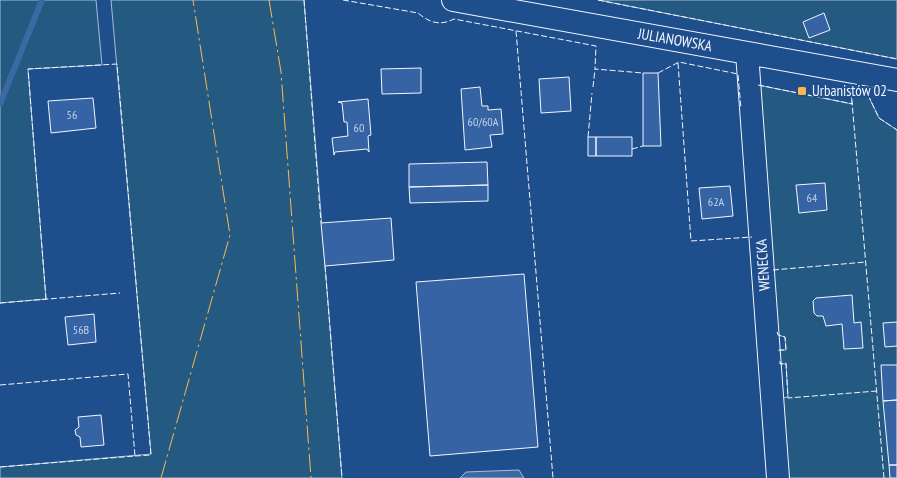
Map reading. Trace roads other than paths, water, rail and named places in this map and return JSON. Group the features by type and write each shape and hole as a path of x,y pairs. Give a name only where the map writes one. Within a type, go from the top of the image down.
{"street":[{"name":"JULIANOWSKA","path":"453,0 897,80"},
{"name":"WENECKA","path":"747,53 778,478"}],"waterway":[{"path":"0,104 42,0"}],"place":[{"name":"Urbanistów 02","path":"802,91"}]}
